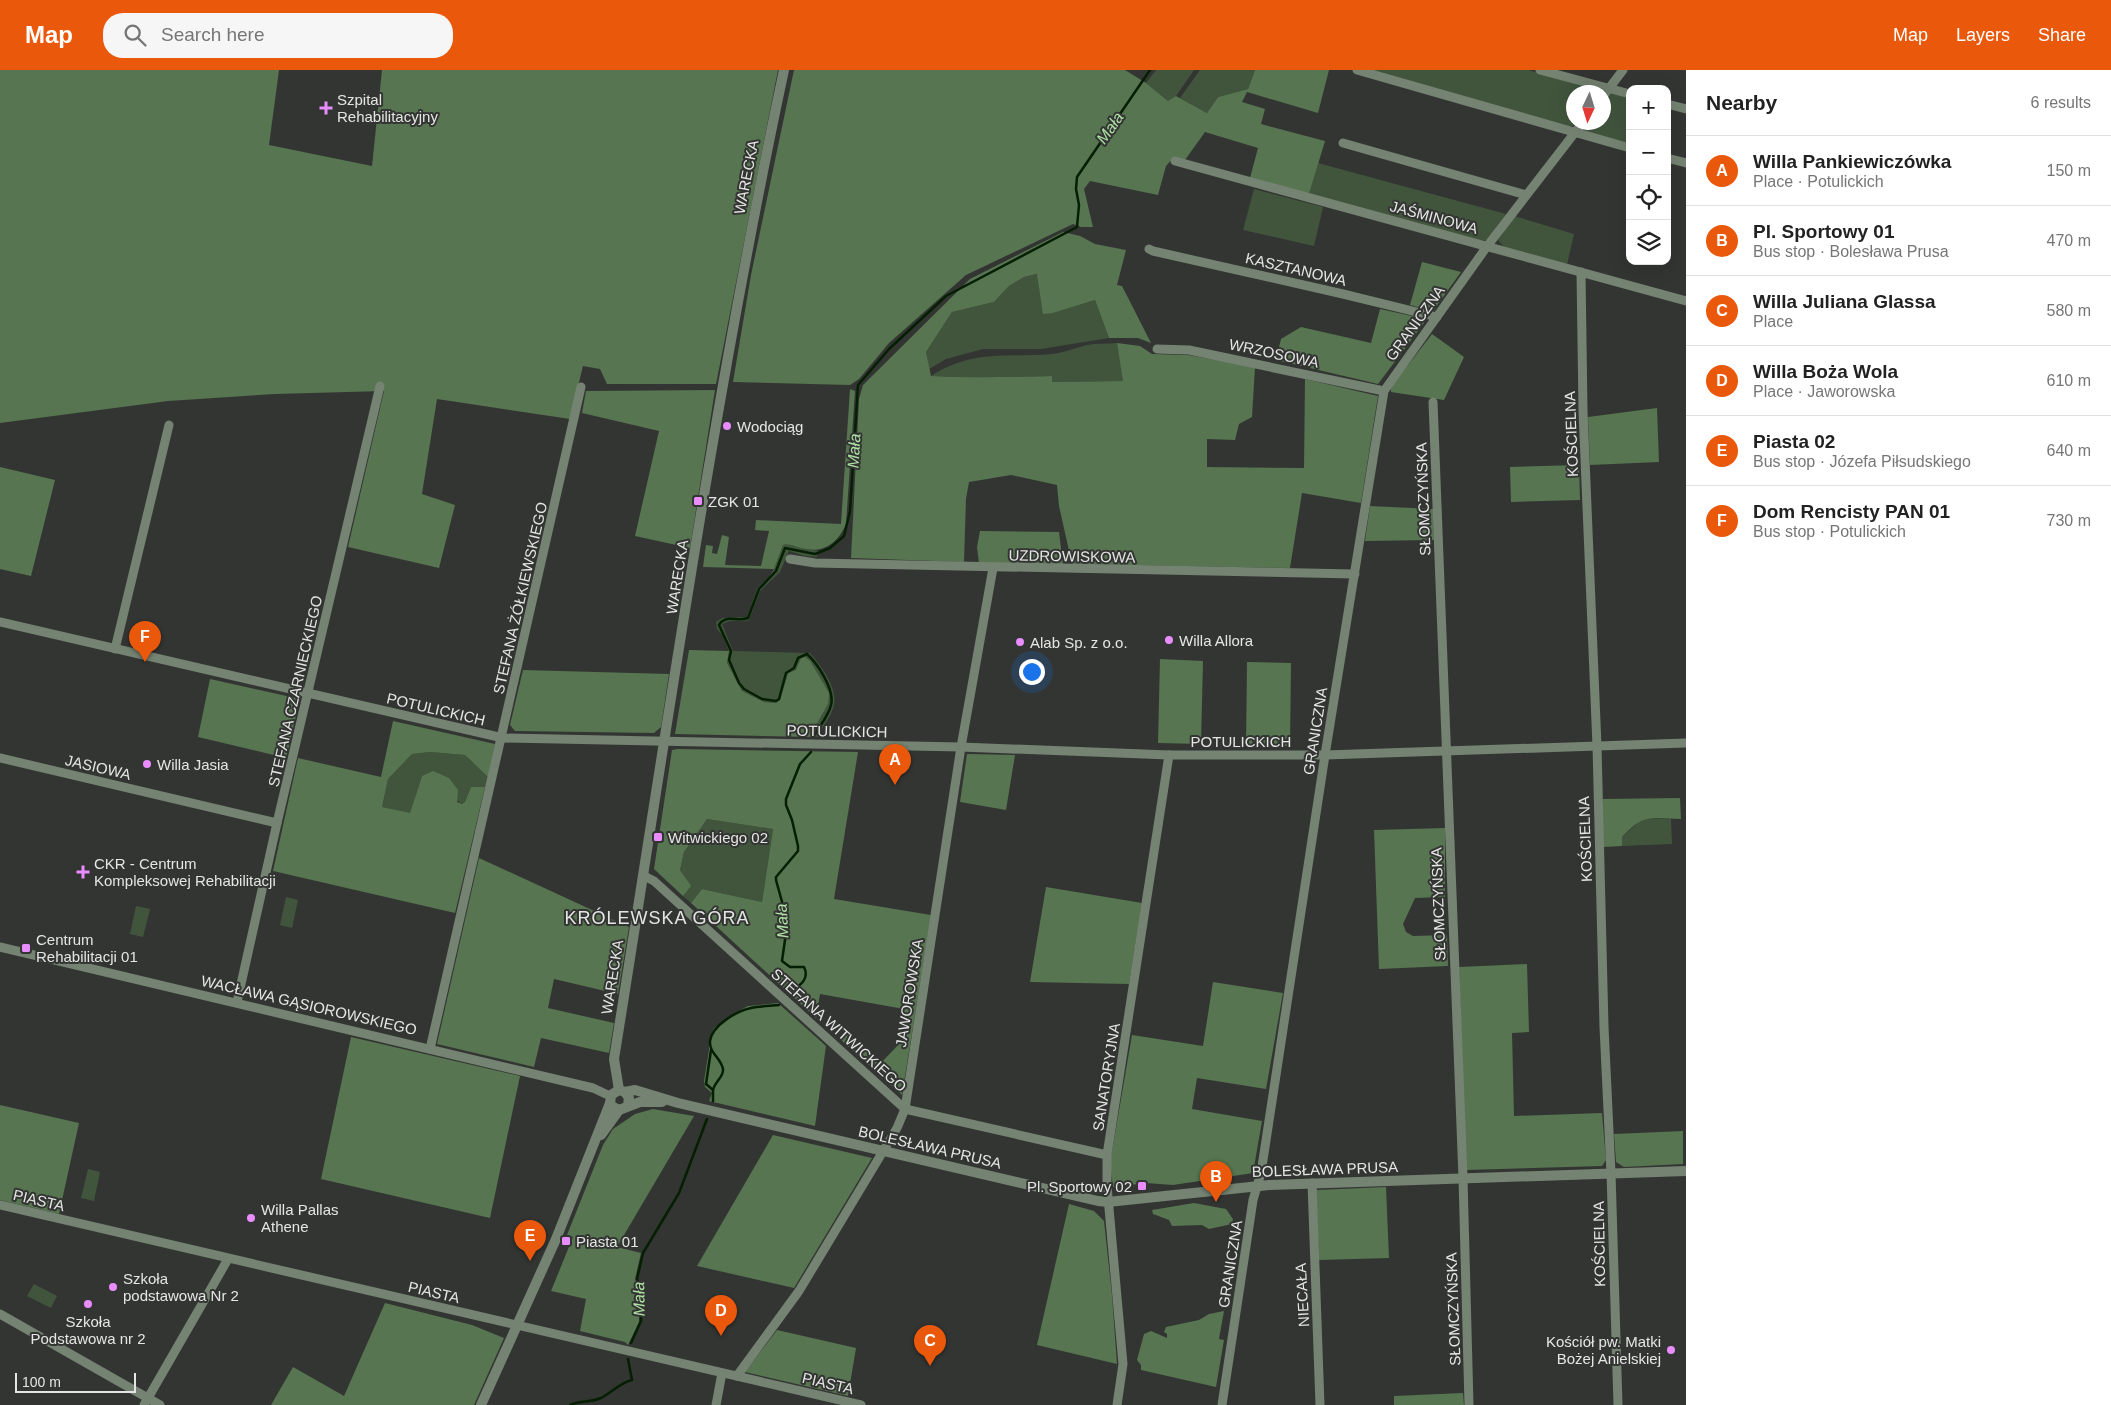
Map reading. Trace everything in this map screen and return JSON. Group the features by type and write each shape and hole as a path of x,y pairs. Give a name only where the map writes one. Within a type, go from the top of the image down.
{"street":[{"name":"WARECKA","path":"622,1091 614,1070 614,1059 733,327 758,189 784,70"},
{"path":"1357,70 1626,147"},
{"path":"1540,70 1585,85"},
{"path":"1611,86 1623,70"},
{"path":"1611,92 1626,94"},
{"path":"1671,105 1686,109"},
{"name":"GRANICZNA","path":"1222,1405 1257,1186 1261,1172 1325,755 1384,391 1488,245 1577,130"},
{"path":"1343,143 1526,195"},
{"path":"1671,159 1686,163"},
{"name":"JAŚMINOWA","path":"1175,161 1488,245 1686,301"},
{"name":"KASZTANOWA","path":"1149,249 1152,252 1343,294 1437,317"},
{"name":"KOŚCIELNA","path":"1581,272 1583,411 1618,1405"},
{"name":"WRZOSOWA","path":"1157,349 1189,350 1384,391"},
{"name":"STEFANA CZARNIECKIEGO","path":"237,1002 277,823 380,386"},
{"name":"STEFANA ŻÓŁKIEWSKIEGO","path":"430,1049 503,738 581,387"},
{"name":"SŁOMCZYŃSKA","path":"1433,402 1463,1178 1469,1405"},
{"path":"115,649 169,425"},
{"name":"UZDROWISKOWA","path":"790,559 815,563 993,568 1355,574"},
{"name":"JAWOROWSKA","path":"736,1376 799,1292 897,1128 905,1109 962,747 993,568"},
{"name":"POTULICKICH","path":"0,622 503,738 962,747 1169,755 1325,755 1686,743"},
{"name":"SANATORYJNA","path":"1117,1405 1122,1364 1108,1202 1107,1155 1169,755"},
{"name":"JASIOWA","path":"0,758 277,823"},
{"name":"STEFANA WITWICKIEGO","path":"644,876 654,882 905,1109 1107,1155"},
{"name":"WACŁAWA GĄSIOROWSKIEGO","path":"0,947 593,1088 610,1100"},
{"name":"BOLESŁAWA PRUSA","path":"622,1091 635,1090 678,1103 1090,1200 1108,1202 1257,1186 1686,1170"},
{"path":"481,1405 556,1239 613,1092 622,1091 629,1098 624,1108 592,1148"},
{"path":"610,1100 613,1108 624,1108"},
{"name":"BOLESŁAWA PRUSA","path":"624,1108 651,1101 678,1103"},
{"name":"NIECAŁA","path":"1312,1183 1320,1405"},
{"name":"PIASTA","path":"0,1205 862,1405"},
{"path":"146,1401 228,1259"},
{"path":"0,1314 146,1401 160,1405"},
{"path":"716,1405 722,1373"}],"green space":[{"path":"0,70 279,70 269,145 372,166 382,70 778,70 716,384 607,384 600,369 583,366 570,419 437,399 422,494 455,505 439,568 348,547 384,391 275,394 168,401 0,423"},
{"path":"794,70 1125,70 1146,83 1168,101 1176,96 1207,113 1218,97 1248,89 1255,70 1329,70 1318,113 1247,92 1242,102 1265,109 1261,124 1325,141 1309,194 1250,178 1258,148 1205,132 1185,160 1174,157 1166,166 1158,195 1090,181 1084,189 1093,227 1081,227 1073,224 966,275 889,343 859,379 850,385 733,382 751,275"},
{"path":"1156,70 1194,70 1176,96 1169,102 1146,83"},
{"path":"1200,70 1255,70 1248,89 1218,97 1207,113 1180,98"},
{"path":"1370,70 1528,70 1584,85 1566,85 1566,126"},
{"path":"1611,93 1626,96 1626,143 1585,131 1611,130"},
{"path":"1318,163 1506,214 1487,239 1482,242 1309,194"},
{"path":"1254,189 1323,207 1314,246 1243,230"},
{"path":"1514,216 1574,234 1567,265 1504,247 1498,240"},
{"path":"1063,232 1080,236 1095,244 1126,250 1117,285 1122,286 1151,343 1138,338 1109,338 1095,300 1053,313 1043,314 1037,274 1024,277 1009,286 994,302 952,312 926,352 931,376 1052,376 1052,382 1123,381 1117,343 1140,346 1152,354 1188,355 1255,367 1252,417 1239,424 1235,440 1207,439 1207,467 1304,468 1305,379 1378,396 1361,503 1302,493 1290,568 1072,564 1059,506 1057,485 1011,475 969,482 966,499 964,562 851,558 859,399 863,385 970,279"},
{"path":"1422,262 1461,272 1433,311 1410,305"},
{"path":"1038,274 1053,313 1095,300 1109,338 1041,349 983,349 946,359 929,369 926,352 952,312 994,302 1009,286 1024,277"},
{"path":"1380,309 1421,318 1424,323 1378,384 1276,360 1281,339 1301,327 1371,343"},
{"path":"1432,334 1464,357 1444,400 1391,392 1391,387"},
{"path":"1117,343 1124,381 1052,382 1051,376 931,376 946,367 976,358 1053,354 1091,344"},
{"path":"850,389 855,391 846,524 839,536 825,547 813,550 783,545 774,569 703,567 706,545 713,546 712,553 717,554 722,535 729,537 725,565 761,566 769,531 755,530 756,520 841,524"},
{"path":"715,390 690,548 635,536 659,431 582,413 586,391"},
{"path":"1657,408 1659,462 1590,465 1588,417"},
{"path":"1579,465 1580,500 1511,502 1510,467"},
{"path":"0,467 55,480 31,576 0,569"},
{"path":"1370,506 1433,509 1434,540 1365,541"},
{"path":"980,531 1059,532 1063,564 979,563 977,547"},
{"path":"791,544 804,549 818,551 817,557 805,556 789,551 780,572 760,591 749,620 730,621 722,624 733,651 810,653 828,678 835,699 833,709 819,737 812,737 814,729 828,704 796,670 788,673 780,700 775,703 764,702 742,691 727,663 729,651 723,636 717,629 716,622 722,618 747,617 757,589 774,569 783,545"},
{"path":"689,650 729,651 727,663 742,691 764,702 775,703 780,700 788,673 796,670 801,658 805,657 810,661 829,693 828,704 814,729 812,737 675,734"},
{"path":"1160,659 1203,661 1201,744 1158,743"},
{"path":"1247,662 1291,663 1290,746 1246,745"},
{"path":"523,670 669,674 661,727 654,733 515,731 510,725"},
{"path":"210,679 300,699 286,758 198,737"},
{"path":"393,721 495,744 488,777 465,755 430,752 412,754 388,779 382,807 410,813 422,776 433,771 449,778 458,790 457,802 462,804 465,802 471,787 485,787 455,913 273,871 298,758 381,777"},
{"path":"672,750 858,752 834,899 931,915 902,1095 841,1040 846,1033 880,1064 899,1044 904,1009 820,994 816,1018 691,903 702,889 762,902 773,829 707,819 684,852 680,870 691,886 683,896 654,869"},
{"path":"430,752 465,755 488,777 485,787 471,787 465,802 462,804 422,776 410,814 382,807 388,779 412,754"},
{"path":"967,754 1015,755 1006,810 960,802"},
{"path":"1680,798 1681,819 1655,818 1642,820 1622,837 1622,846 1603,847 1603,799"},
{"path":"1648,818 1671,819 1672,844 1622,846 1622,837 1641,820"},
{"path":"707,819 773,829 762,902 702,889 691,903 683,896 690,886 680,870 684,852"},
{"path":"1445,828 1445,897 1415,898 1403,924 1406,932 1413,936 1447,935 1448,966 1379,969 1374,830"},
{"path":"479,858 629,927 618,994 554,979 548,1008 614,1023 609,1053 541,1038 534,1067 437,1044"},
{"path":"1046,887 1142,903 1129,984 1030,982"},
{"path":"286,897 298,900 292,928 280,925"},
{"path":"136,906 150,909 143,937 130,934"},
{"path":"1527,964 1529,1032 1512,1033 1514,1116 1602,1113 1606,1160 1602,1166 1466,1170 1459,967"},
{"path":"1213,982 1283,993 1266,1089 1197,1078 1192,1109 1262,1121 1253,1173 1173,1185 1146,1183 1113,1187 1110,1163 1132,1035 1203,1046"},
{"path":"778,1003 826,1046 815,1126 709,1101 712,1093 705,1087 704,1081 709,1040 714,1028 748,1006"},
{"path":"351,1037 520,1076 490,1218 321,1179"},
{"path":"0,1105 79,1123 59,1214 0,1200"},
{"path":"653,1109 694,1116 617,1247 641,1253 635,1279 639,1289 639,1322 628,1345 625,1342 580,1331 586,1299 551,1291 573,1237 567,1235 603,1145 613,1129 635,1114"},
{"path":"1683,1131 1683,1164 1624,1167 1616,1162 1614,1134"},
{"path":"773,1135 872,1158 794,1288 697,1266"},
{"path":"88,1169 100,1172 94,1201 81,1198"},
{"path":"1386,1187 1389,1258 1319,1260 1316,1190"},
{"path":"1194,1203 1226,1209 1233,1219 1232,1224 1209,1229 1202,1225 1172,1226 1169,1220 1153,1214 1152,1210"},
{"path":"1069,1204 1094,1211 1104,1221 1117,1364 1037,1345"},
{"path":"34,1284 57,1296 51,1308 27,1296"},
{"path":"385,1303 472,1325 504,1338 474,1405 271,1405 293,1367 344,1396"},
{"path":"1224,1311 1219,1339 1224,1340 1216,1387 1141,1370 1141,1365 1137,1360 1144,1334 1151,1331 1167,1338 1167,1334 1164,1332 1166,1327 1199,1320 1209,1314"},
{"path":"777,1330 856,1348 848,1396 745,1372"},
{"path":"1463,1393 1464,1405 1394,1405 1394,1396"}],"waterway":[{"name":"Mała","path":"814,736 828,713 832,699 825,678 811,658 807,654 798,658 794,668 786,673 779,699 776,701 762,699 744,689 739,683 729,660 731,651 719,625 728,619 748,618 759,589 776,571 785,548 815,554 830,548 844,536 850,511 858,385 889,349 946,296 1077,227 1079,205 1076,189 1077,177 1150,70"},
{"name":"Mała","path":"791,992 803,981 806,971 804,967 790,967 782,961 786,933 784,909 776,877 798,851 786,799 800,764 811,752"},
{"name":"Mała","path":"713,1101 714,1087 723,1072 722,1065 710,1045 715,1030 720,1024 745,1010 779,1005"},
{"name":"Mała","path":"711,1050 706,1084 713,1090"},
{"name":"Mała","path":"631,1343 641,1321 642,1289 637,1279 643,1253 679,1193 707,1119"},
{"name":"Mała","path":"570,1405 601,1398 632,1380 628,1359"}],"place":[{"name":"Szpital Rehabilitacyjny","path":"326,108"},
{"name":"Wodociąg","path":"727,426"},
{"name":"ZGK 01","path":"698,501"},
{"name":"Willa Allora","path":"1169,640"},
{"name":"Alab Sp. z o.o.","path":"1020,642"},
{"name":"Dom Rencisty PAN 01","path":"145,662"},
{"name":"Willa Jasia","path":"147,764"},
{"name":"Willa Pankiewiczówka","path":"895,785"},
{"name":"Witwickiego 02","path":"658,837"},
{"name":"CKR - Centrum Kompleksowej Rehabilitacji","path":"83,872"},
{"name":"Centrum Rehabilitacji 01","path":"26,948"},
{"name":"Pl. Sportowy 02","path":"1142,1186"},
{"name":"Pl. Sportowy 01","path":"1216,1202"},
{"name":"Willa Pallas Athene","path":"251,1218"},
{"name":"Piasta 01","path":"566,1241"},
{"name":"Piasta 02","path":"530,1261"},
{"name":"Szkoła podstawowa Nr 2","path":"113,1287"},
{"name":"Szkoła Podstawowa nr 2","path":"88,1304"},
{"name":"Willa Boża Wola","path":"721,1336"},
{"name":"Kościół pw. Matki Bożej Anielskiej","path":"1671,1350"},
{"name":"Willa Juliana Glassa","path":"930,1366"}],"district":[{"name":"KRÓLEWSKA GÓRA","path":"657,918"}]}
